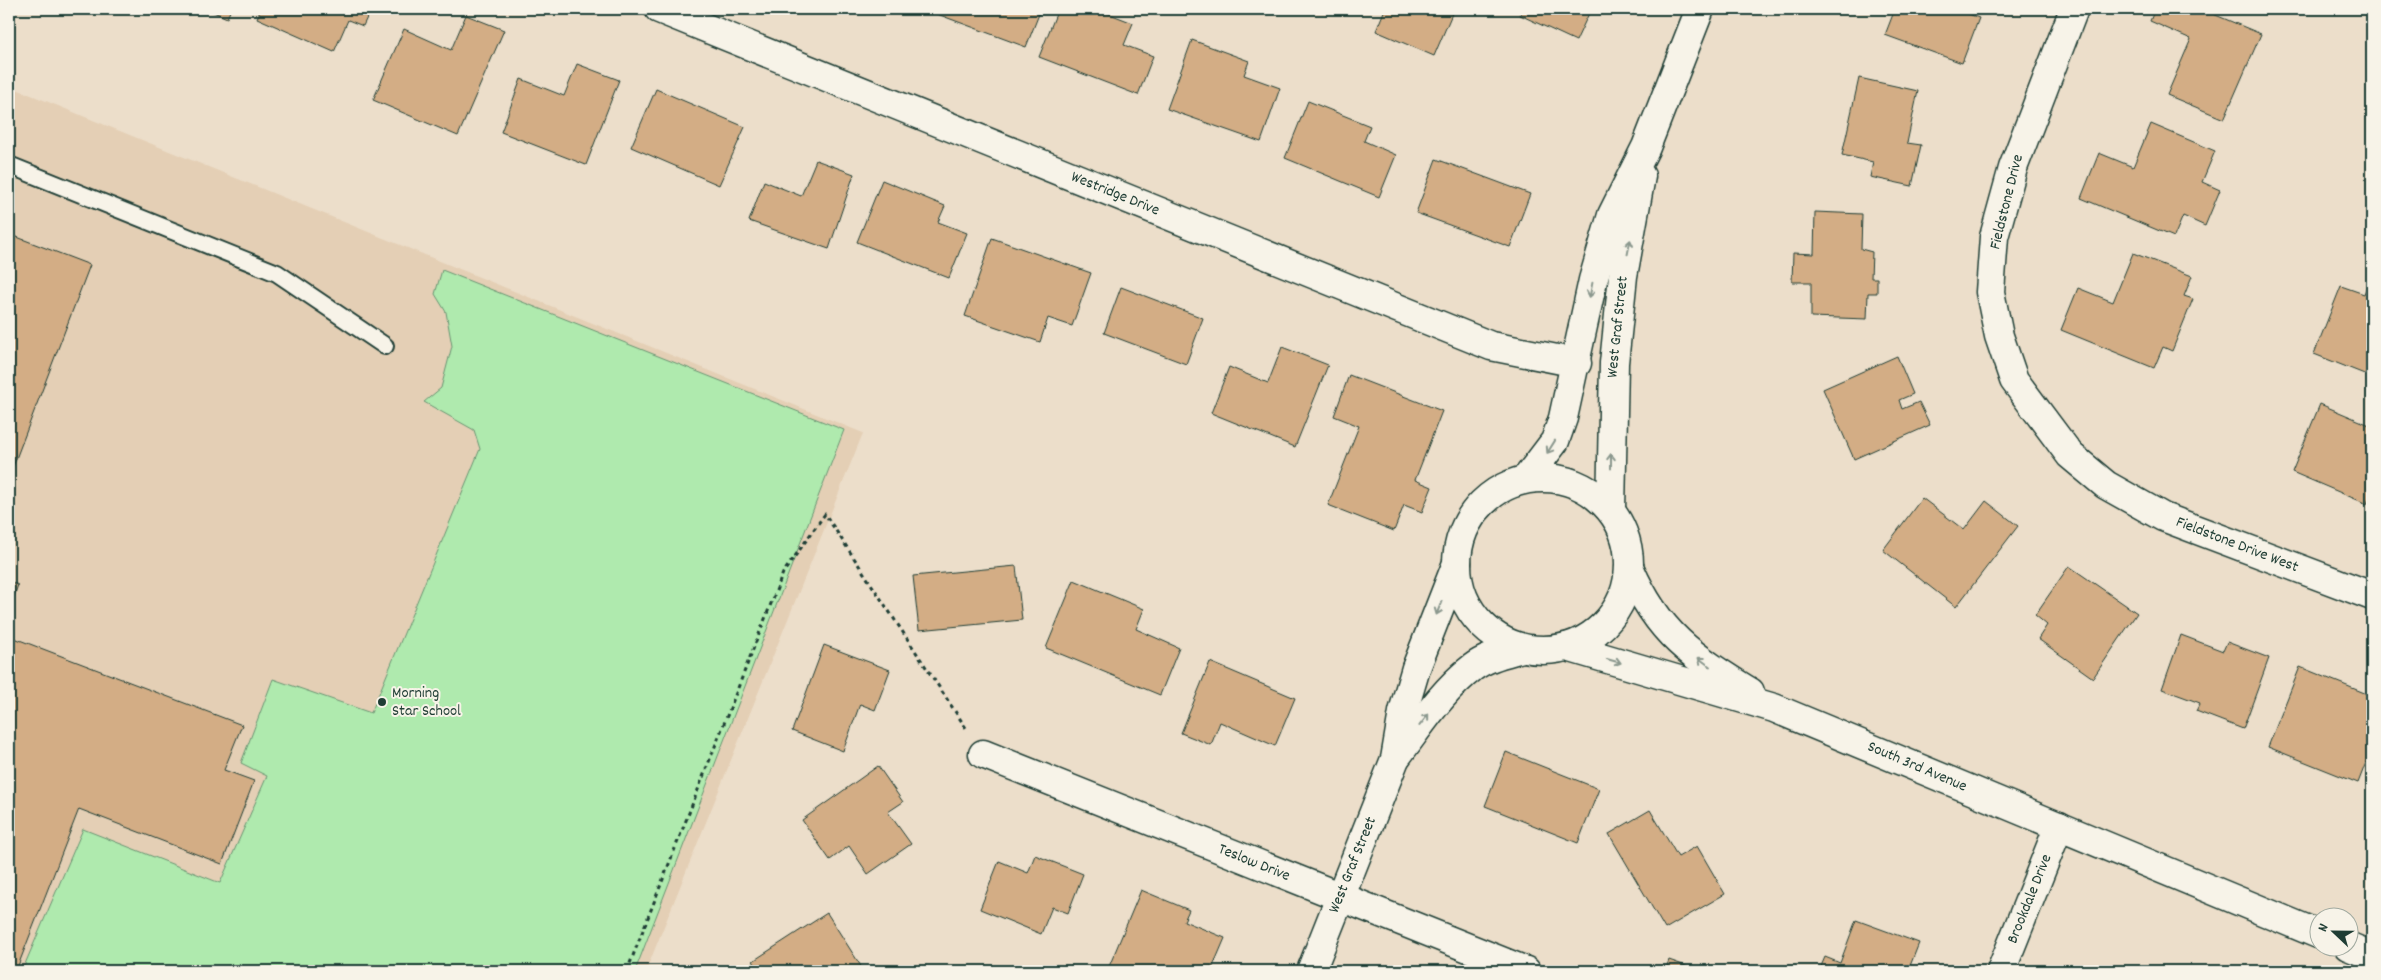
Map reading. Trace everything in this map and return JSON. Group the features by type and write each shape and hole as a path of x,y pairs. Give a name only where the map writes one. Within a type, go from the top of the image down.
{"street":[{"name":"Westridge Drive","path":"658,9 1491,346 1576,363"},
{"name":"West Graf Street","path":"1526,479 1555,441 1564,418 1593,280 1612,215 1646,147 1700,9"},
{"name":"Fieldstone Drive","path":"2074,9 2013,168 1994,237 1990,292 1999,336 2014,380 2070,455 2106,485"},
{"name":"West Graf Street","path":"1611,510 1614,363 1623,276 1646,147"},
{"path":"1549,478 1573,482 1594,493 1611,510 1629,548 1630,569 1626,590 1617,609 1604,626 1587,639 1567,647 1545,651 1522,648 1501,639 1482,626 1468,607 1459,586 1457,563 1460,540 1469,519 1484,501 1503,487 1526,479 1549,478"},
{"name":"Fieldstone Drive West","path":"2106,485 2164,517 2372,596"},
{"name":"West Graf Street","path":"1311,971 1395,759 1403,712 1411,685 1457,563"},
{"name":"South 3rd Avenue","path":"1630,569 1642,597 1657,620 1681,644 1716,670 1774,708"},
{"name":"South 3rd Avenue","path":"1567,647 1774,708 2308,930"},
{"name":"West Graf Street","path":"1395,759 1450,689 1473,667 1497,656 1522,648"},
{"name":"Teslow Drive","path":"983,754 1526,971"},
{"name":"Brookdale Drive","path":"2001,971 2060,826"},
{"path":"2358,950 2372,956"}],"lane":[{"path":"9,165 277,273 385,346"}],"path":[{"path":"626,971 784,573 825,514 983,754"}],"shaded area":[{"name":"Morning Star School","path":"9,86 863,433 646,971 9,971"}],"green space":[{"path":"442,270 844,430 635,971 22,971 83,829 220,883 267,776 241,763 273,679 371,713 480,449 474,430 424,402 441,388 452,346 446,312 435,294"}],"building":[{"path":"207,9 231,9 227,18"},
{"path":"261,9 371,9 363,26 348,20 334,52 257,18"},
{"path":"929,9 1041,9 1026,47 929,11"},
{"path":"1058,9 1097,9 1133,23 1124,45 1153,56 1138,95 1039,57"},
{"path":"1385,9 1454,9 1434,56 1376,31"},
{"path":"1523,9 1591,9 1576,41 1520,15"},
{"path":"1895,9 1961,9 1961,11 1979,18 1962,63 1885,35"},
{"path":"2155,9 2207,9 2206,11 2261,34 2224,119 2167,95 2191,39 2150,21"},
{"path":"466,15 504,30 458,136 373,100 404,29 451,50"},
{"path":"1192,40 1249,61 1244,75 1280,88 1261,142 1167,109"},
{"path":"577,64 619,80 586,165 501,132 521,79 564,96"},
{"path":"1859,78 1918,91 1907,143 1921,145 1912,186 1870,177 1873,162 1842,155"},
{"path":"656,89 745,127 719,185 631,147"},
{"path":"1308,101 1370,126 1364,141 1396,155 1379,197 1285,158"},
{"path":"2151,124 2215,151 2202,182 2220,190 2205,226 2183,216 2174,237 2081,198 2099,153 2133,167"},
{"path":"1436,159 1530,194 1510,247 1416,213"},
{"path":"816,160 854,174 829,249 749,221 764,181 801,196"},
{"path":"882,180 945,206 938,222 967,233 949,278 857,242"},
{"path":"1815,212 1862,214 1861,249 1872,252 1871,278 1877,278 1877,293 1868,293 1867,319 1811,317 1811,282 1792,282 1793,253 1814,254"},
{"path":"9,234 90,265 9,477"},
{"path":"992,238 1091,273 1072,326 1048,318 1040,342 965,316"},
{"path":"2133,253 2192,276 2184,296 2193,299 2172,351 2163,347 2154,368 2061,330 2078,288 2113,302"},
{"path":"2371,275 2372,377 2314,354 2341,286 2364,294"},
{"path":"1121,287 1203,318 1186,364 1104,333"},
{"path":"1282,347 1328,365 1295,447 1211,413 1229,367 1268,383"},
{"path":"1897,356 1913,394 1899,400 1902,409 1919,402 1930,425 1854,459 1823,389"},
{"path":"1349,375 1442,411 1415,480 1432,487 1422,512 1404,505 1394,531 1328,505 1359,426 1334,416"},
{"path":"2320,404 2372,426 2372,450 2368,461 2372,463 2372,490 2367,504 2292,472"},
{"path":"1922,498 1964,530 1986,501 2018,526 1956,607 1883,550"},
{"path":"1016,566 1022,620 919,630 913,576"},
{"path":"2069,566 2137,613 2093,678 2038,639 2047,625 2035,615"},
{"path":"1074,580 1144,609 1136,629 1179,648 1160,695 1046,648"},
{"path":"9,581 18,585 9,610"},
{"path":"2181,635 2223,651 2227,642 2269,658 2243,729 2196,711 2200,703 2162,689"},
{"path":"9,636 242,725 224,770 254,781 222,864 79,809 16,971 9,971"},
{"path":"824,645 890,670 875,710 860,704 843,751 792,731"},
{"path":"1210,662 1295,698 1275,746 1220,722 1211,745 1181,733"},
{"path":"2300,667 2372,696 2372,747 2358,783 2268,747"},
{"path":"1506,752 1599,789 1578,843 1485,806"},
{"path":"878,766 903,802 888,812 911,844 868,874 849,846 830,860 802,820"},
{"path":"1650,810 1678,857 1697,846 1725,894 1665,929 1609,834"},
{"path":"1035,855 1083,874 1068,913 1052,907 1041,934 980,909 999,861 1028,873"},
{"path":"1141,890 1189,910 1184,921 1225,938 1211,971 1114,971 1108,969"},
{"path":"827,913 864,971 760,971 753,961"},
{"path":"1856,920 1919,943 1908,971 1819,971 1825,957 1840,963"},
{"path":"1669,960 1700,971 1665,971"}],"place":[{"name":"Morning Star School","path":"382,702"}]}
